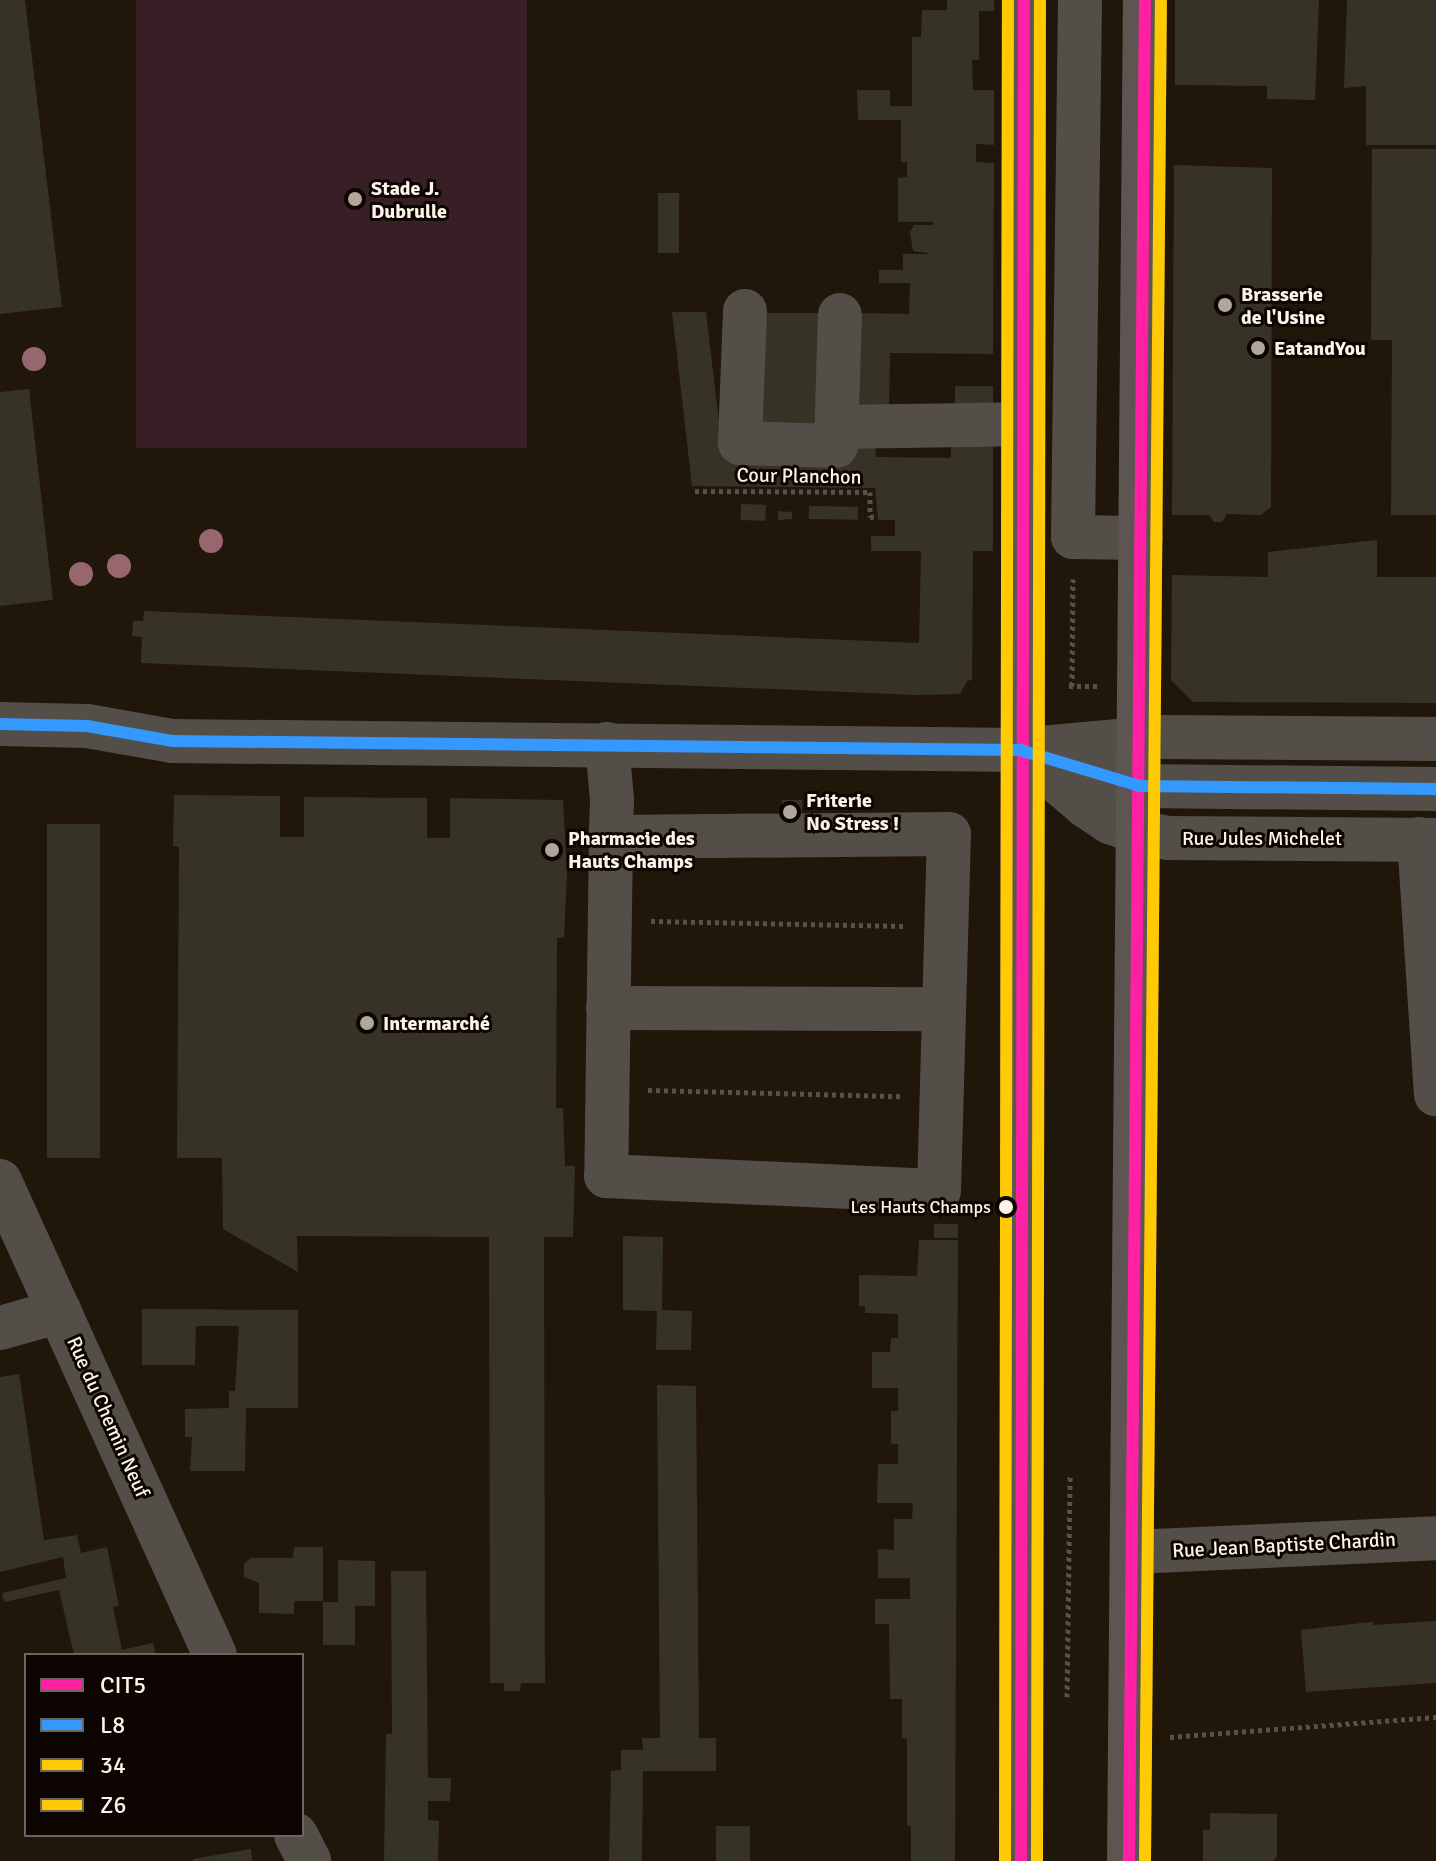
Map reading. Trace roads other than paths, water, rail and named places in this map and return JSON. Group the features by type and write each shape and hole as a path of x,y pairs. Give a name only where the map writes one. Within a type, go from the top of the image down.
{"main road":[{"path":"1021,1861 1020,686 1024,0"},
{"path":"1129,1861 1145,0"}],"street":[{"path":"1080,0 1073,537 1141,538"},
{"path":"745,311 740,443 836,446 840,315"},
{"path":"836,427 1022,424"},
{"path":"0,724 87,726 172,741 1020,750 1140,738 1436,739"},
{"path":"607,744 611,837 606,1176 939,1191 949,834 611,837"},
{"path":"1020,750 1140,786 1436,789"},
{"name":"Rue Jules Michelet","path":"1020,750 1086,806 1110,822 1140,833 1167,838 1428,840"},
{"path":"1428,840 1436,1094"},
{"path":"608,1008 944,1009"},
{"name":"Rue du Chemin Neuf","path":"0,1181 214,1653"},
{"path":"0,1328 60,1311"},
{"name":"Rue Jean Baptiste Chardin","path":"1133,1552 1436,1538"},
{"path":"297,1837 309,1861"}],"place":[{"name":"Stade J. Dubrulle","path":"355,199"},
{"name":"Brasserie de l'Usine","path":"1225,305"},
{"name":"EatandYou","path":"1258,348"},
{"name":"Friterie No Stress !","path":"790,812"},
{"name":"Pharmacie des Hauts Champs","path":"552,850"},
{"name":"Intermarché","path":"367,1023"},
{"name":"Les Hauts Champs","path":"1006,1207"}]}
